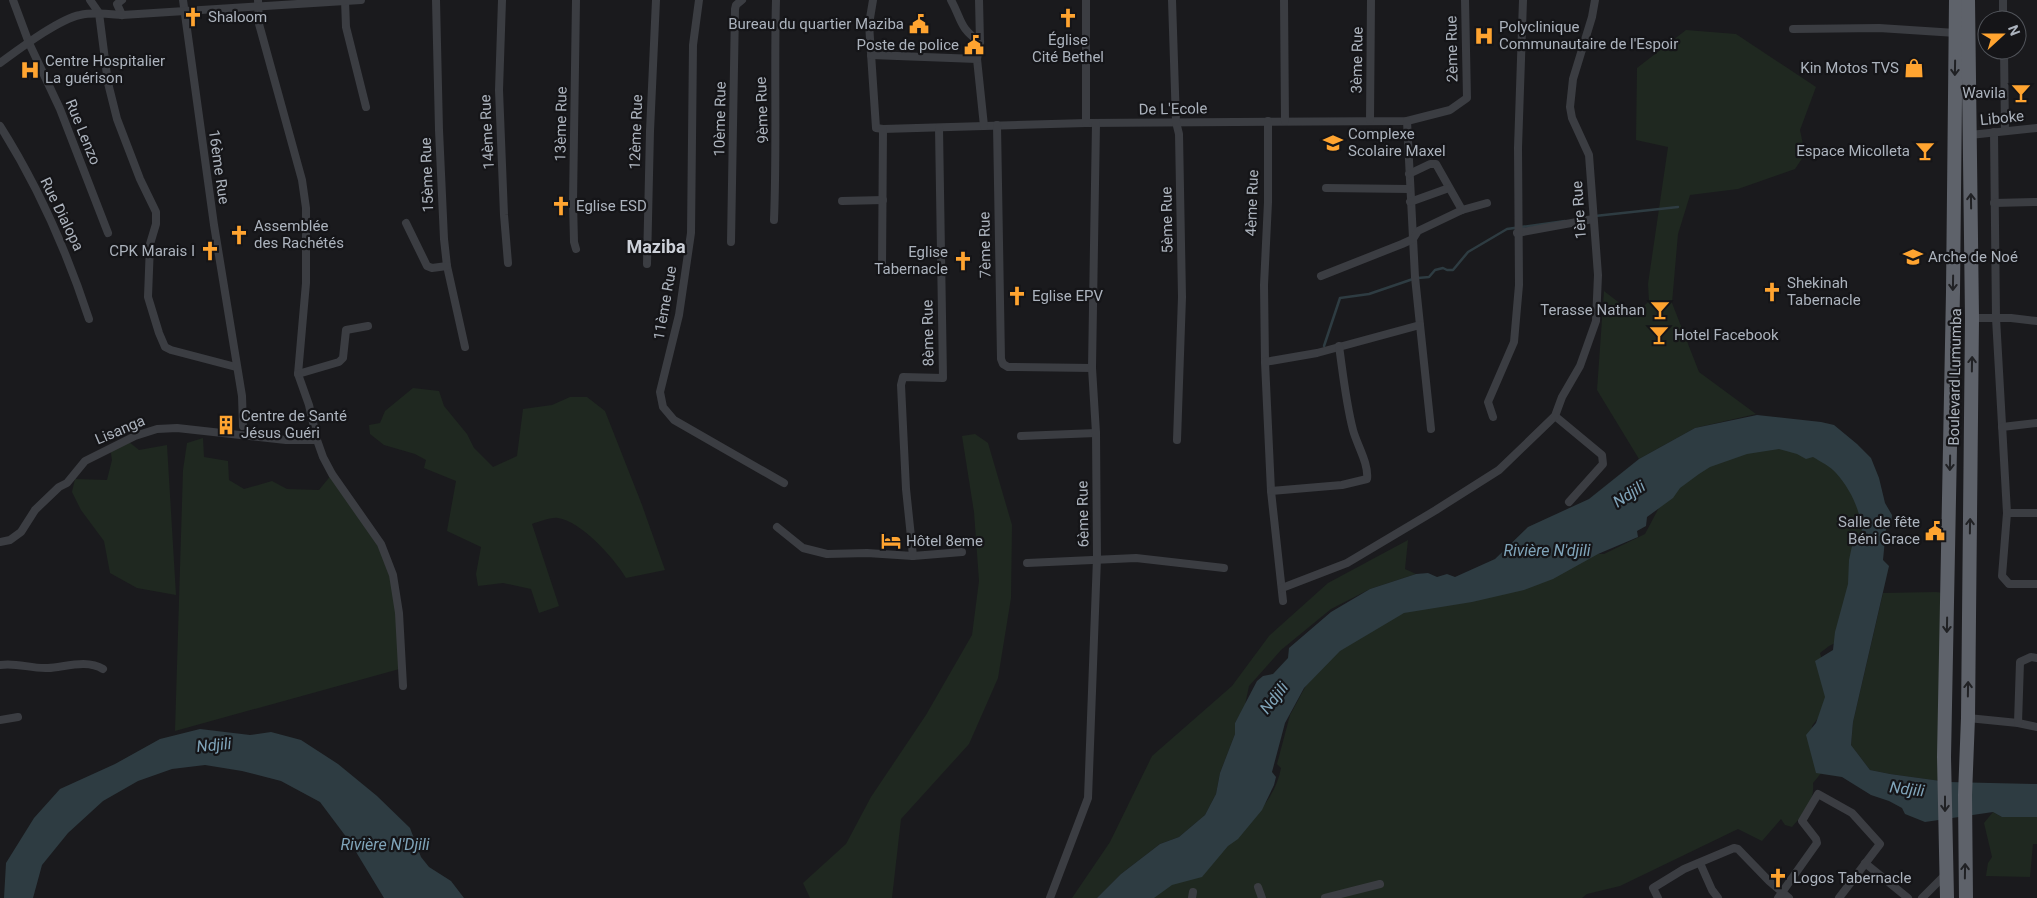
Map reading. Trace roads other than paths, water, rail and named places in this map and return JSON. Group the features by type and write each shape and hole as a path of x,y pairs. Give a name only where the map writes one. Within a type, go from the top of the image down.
{"highway":[{"name":"Boulevard Lumumba","path":"1947,873 1944,756 1956,33 1954,0"},
{"name":"Boulevard Lumumba","path":"1966,898 1965,795 1968,718 1972,318 1968,0"},
{"path":"1947,873 1947,898"}],"street":[{"name":"Rue Lenzo","path":"13,0 29,43 60,109 108,233"},
{"path":"90,0 99,13 108,83 117,118 140,180 156,212 156,224 150,244 148,297 159,332 165,346 171,350 236,367"},
{"path":"122,0 117,4 122,15"},
{"name":"16ème Rue","path":"183,0 214,225 242,396 242,426"},
{"path":"345,0 346,27 366,108"},
{"path":"0,63 29,43 78,15 99,13 122,15 184,11 258,3 361,0"},
{"path":"436,0 442,0"},
{"name":"15ème Rue","path":"436,0 442,217 447,266 465,346"},
{"name":"14ème Rue","path":"502,0 499,90 504,215 508,263"},
{"name":"13ème Rue","path":"576,0 574,202 574,242 576,249"},
{"name":"12ème Rue","path":"646,264 656,0"},
{"name":"11ème Rue","path":"699,0 693,45 691,233 679,315 660,392 664,407 674,420 784,483"},
{"name":"10ème Rue","path":"731,242 735,9 736,5 742,0"},
{"name":"9ème Rue","path":"774,220 777,150 774,66 776,0"},
{"path":"873,0 870,24 871,54 880,129 883,200 882,269"},
{"path":"951,0 962,27 967,34 980,42"},
{"path":"979,0 980,42 977,59 984,126"},
{"path":"1086,0 1086,124"},
{"name":"5ème Rue","path":"1172,0 1176,122 1179,134 1182,297 1177,440"},
{"path":"1284,0 1284,121"},
{"name":"3ème Rue","path":"1370,120 1371,0"},
{"name":"2ème Rue","path":"1466,0 1467,98"},
{"path":"1493,417 1488,402 1514,342 1519,286 1517,223 1523,0"},
{"name":"1ère Rue","path":"1555,416 1562,397 1580,366 1596,321 1598,275 1592,217 1589,155 1572,118 1570,107 1573,80 1592,17 1595,0"},
{"path":"258,3 259,24 302,180 306,208 306,283 298,374 309,405 317,440 332,474 381,544 393,574 399,613 403,686"},
{"path":"1793,29 1879,28 1956,33"},
{"path":"871,54 977,59"},
{"path":"2004,60 2005,131"},
{"name":"De L'Ecole","path":"880,129 1176,122 1407,121 1450,110 1467,98"},
{"name":"4ème Rue","path":"1268,121 1268,202 1264,285 1265,362 1271,492 1283,601"},
{"path":"1407,121 1410,202 1431,429"},
{"name":"6ème Rue","path":"1050,898 1088,798 1097,558 1096,433 1092,368 1096,124"},
{"name":"7ème Rue","path":"997,125 1001,359 1003,364 1013,368 1092,368"},
{"name":"Rue Dialopa","path":"0,126 14,149 68,258 90,319"},
{"name":"8ème Rue","path":"913,556 906,489 901,385 903,377 943,378 939,128"},
{"name":"Liboke","path":"1970,135 2037,128"},
{"path":"1994,132 1996,318 2007,513 2002,576 2009,584 2037,584"},
{"path":"1409,174 1433,163 1436,164 1462,210"},
{"path":"1326,188 1409,189"},
{"path":"1410,202 1449,188"},
{"path":"842,201 883,200"},
{"path":"1994,203 2037,202"},
{"path":"1321,276 1413,239 1418,231 1462,210 1487,203"},
{"path":"1517,234 1592,217"},
{"path":"406,223 428,266 432,268 447,266"},
{"path":"1972,318 2037,321"},
{"path":"1265,362 1317,353 1420,325"},
{"path":"298,374 339,362 343,358 346,330 368,326"},
{"path":"1271,492 1342,485 1367,478 1367,471 1348,408 1339,346"},
{"path":"1282,588 1347,563 1436,510 1499,470 1555,416 1602,455 1602,464 1569,502"},
{"path":"2002,428 2037,423"},
{"name":"Lisanga","path":"0,542 10,540 21,532 35,510 59,487 67,483 85,461 134,436 157,429 177,428 277,439 317,440"},
{"path":"1021,436 1096,433"},
{"path":"2007,513 2037,513"},
{"path":"777,527 803,548 827,554 867,553 913,556 962,552"},
{"path":"1027,564 1097,558 1136,558 1224,568"},
{"path":"2018,723 2020,662 2031,657 2037,658"},
{"path":"0,665 12,663 27,667 47,668 80,665 98,666 102,669"},
{"path":"0,720 18,717"},
{"path":"1968,718 2018,723 2037,727"},
{"path":"1780,895 1817,844 1816,839 1802,821 1818,794 1852,813 1879,841 1879,848 1865,863 1839,898"},
{"path":"1658,898 1653,888 1671,876 1736,848 1780,895 1790,898"},
{"path":"1700,863 1712,890 1718,898"},
{"path":"1865,863 1908,898"},
{"path":"1922,898 1947,873"},
{"path":"1325,898 1380,884"},
{"path":"1258,887 1262,898"}],"water":[{"name":"Rivière N'djili","path":"1757,415 1834,425 1871,458 1879,478 1885,503 1892,515 1891,526 1886,529 1883,560 1889,566 1853,722 1851,745 1870,770 1948,782 2037,784 2037,817 2002,817 1993,812 1925,822 1905,814 1902,808 1871,795 1842,777 1816,773 1806,735 1816,723 1825,697 1815,661 1833,650 1835,632 1848,584 1849,560 1852,546 1862,539 1861,521 1852,495 1834,471 1813,457 1806,459 1797,454 1779,449 1747,454 1710,467 1680,488 1673,498 1647,517 1646,526 1637,531 1638,537 1598,554 1553,579 1524,590 1472,602 1404,613 1340,651 1304,688 1285,723 1272,772 1276,777 1274,785 1262,810 1202,877 1172,885 1154,898 1097,898 1121,874 1160,844 1179,837 1205,815 1216,794 1220,773 1235,734 1235,723 1257,681 1263,676 1273,674 1288,658 1289,648 1331,612 1370,589 1416,574 1428,573 1437,577 1447,574 1455,577 1495,559 1528,527 1589,499 1639,459 1695,428"},
{"name":"Rivière N'Djili","path":"200,729 250,735 271,732 301,740 338,764 377,796 410,828 421,857 429,867 451,881 464,898 384,898 350,842 320,802 281,781 242,771 205,765 172,769 138,781 103,801 68,833 42,865 33,898 4,898 6,863 34,818 60,789 115,764 160,739"}],"waterway":[{"path":"1595,216 1678,207"},
{"path":"1418,278 1429,277 1435,270 1443,268 1453,270 1468,252 1507,229 1565,221"},
{"path":"1324,346 1340,298 1369,294 1413,279"}],"place":[{"name":"Shaloom","path":"193,17"},
{"name":"Église Cité Bethel","path":"1068,18"},
{"name":"Bureau du quartier Maziba","path":"919,24"},
{"name":"Polyclinique Communautaire de l'Espoir","path":"1484,36"},
{"name":"Poste de police","path":"974,45"},
{"name":"Kin Motos TVS","path":"1914,68"},
{"name":"Centre Hospitalier La guérison","path":"30,70"},
{"name":"Wavila","path":"2021,93"},
{"name":"Complexe Scolaire Maxel","path":"1333,143"},
{"name":"Espace Micolleta","path":"1925,151"},
{"name":"Eglise ESD","path":"561,206"},
{"name":"Assemblée des Rachétés","path":"239,235"},
{"name":"CPK Marais I","path":"210,251"},
{"name":"Arche de Noé","path":"1913,257"},
{"name":"Eglise Tabernacle","path":"963,261"},
{"name":"Shekinah Tabernacle","path":"1772,292"},
{"name":"Eglise EPV","path":"1017,296"},
{"name":"Terasse Nathan","path":"1660,310"},
{"name":"Hotel Facebook","path":"1659,335"},
{"name":"Centre de Santé Jésus Guéri","path":"226,425"},
{"name":"Salle de fête Béni Grace","path":"1935,531"},
{"name":"Hôtel 8eme","path":"891,541"},
{"name":"Logos Tabernacle","path":"1778,878"}],"district":[{"name":"Maziba","path":"656,246"}],"water label":[{"name":"Ndjili","path":"1629,494"},
{"name":"Ndjili","path":"1274,698"},
{"name":"Ndjili","path":"214,745"},
{"name":"Ndjili","path":"1907,789"}]}
